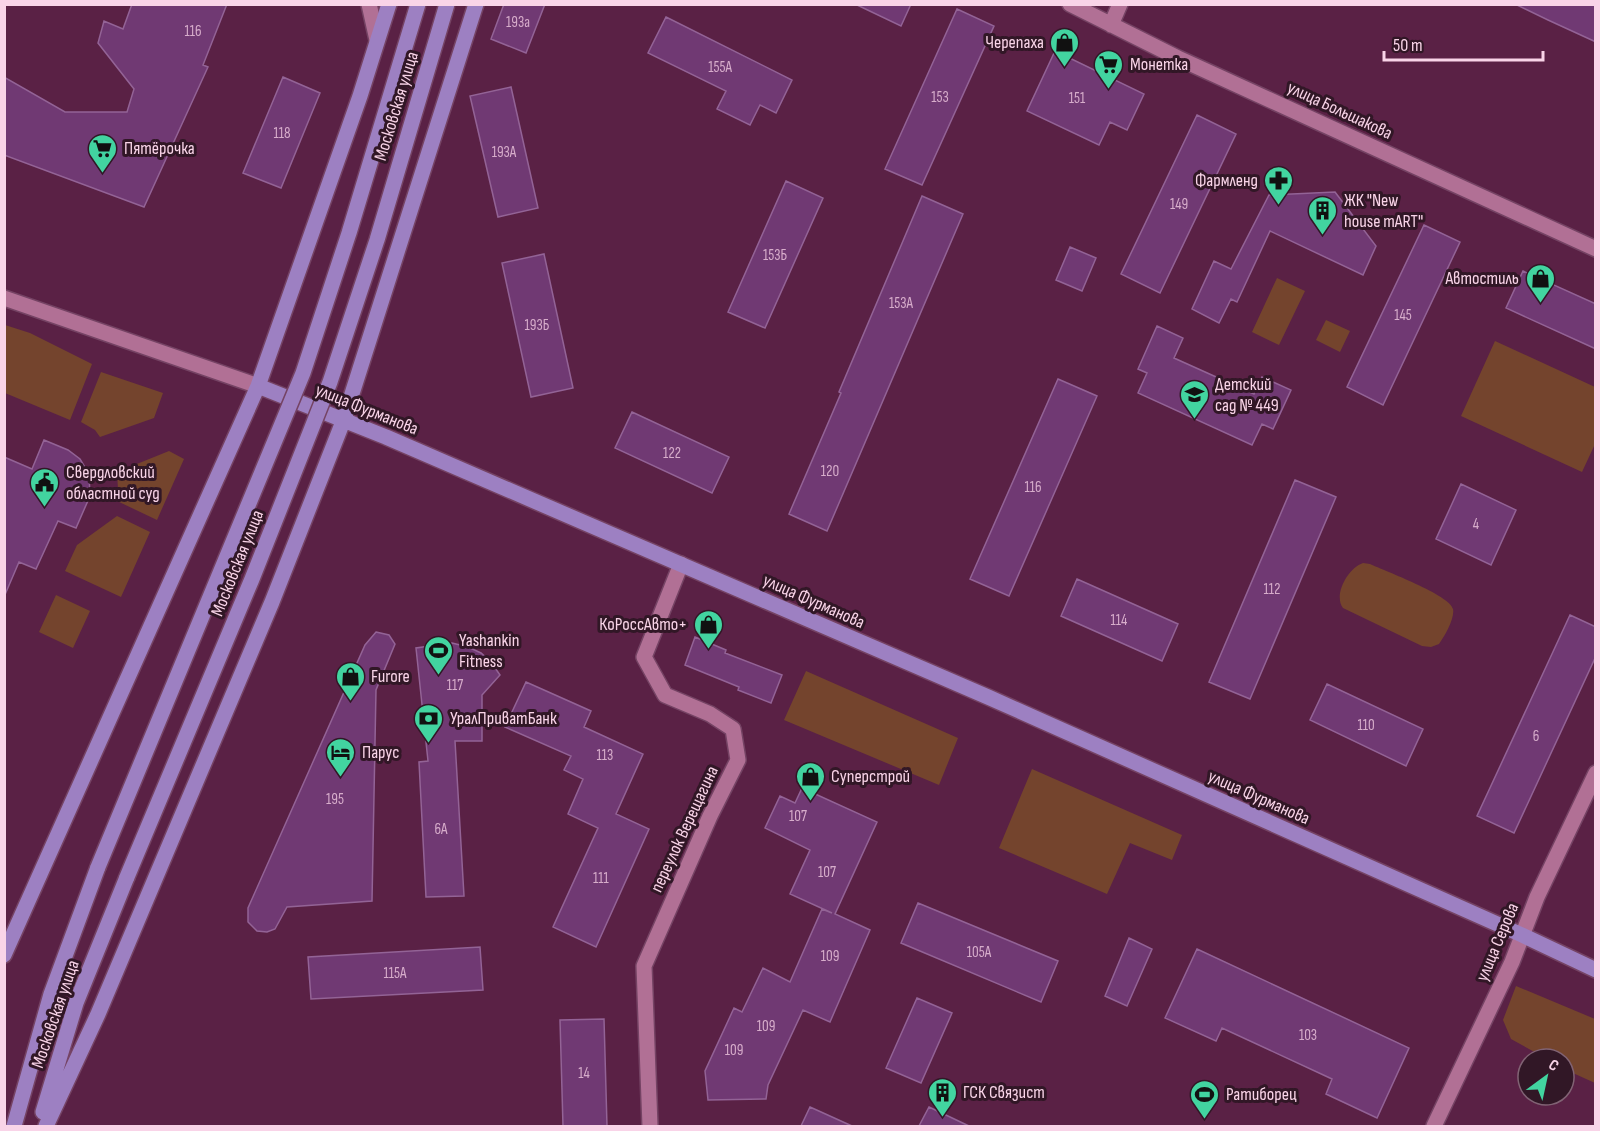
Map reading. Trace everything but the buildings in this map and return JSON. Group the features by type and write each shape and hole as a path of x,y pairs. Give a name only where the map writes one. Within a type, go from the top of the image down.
{"main road":[{"name":"Московская улица","path":"4,955 258,386 360,96 389,4"},
{"name":"Московская улица","path":"14,1126 51,994 98,867 303,373 349,233 418,4"},
{"name":"Московская улица","path":"39,1126 76,1003 252,579 330,382 376,240 447,4"},
{"path":"46,1126 98,1014 254,645 344,419 476,4"},
{"name":"улица Фурманова","path":"258,386 344,419 988,697 1596,970"}],"street":[{"path":"369,4 377,40"},
{"name":"улица Большакова","path":"1070,4 1178,58 1596,249"},
{"path":"1111,24 1120,4"},
{"name":"улица Фурманова","path":"4,298 258,386"},
{"name":"переулок Верещагина","path":"650,1126 644,966 710,816 738,760 733,729 710,714 664,695 644,657 681,564"},
{"name":"улица Серова","path":"1434,1126 1512,962 1537,897 1596,773"}],"shaded area":[{"path":"1277,278 1305,291 1279,345 1252,332"},
{"path":"1326,320 1350,331 1340,352 1316,340"},
{"path":"5,325 30,333 92,364 70,420 5,393"},
{"path":"1495,341 1595,387 1595,444 1582,472 1461,416"},
{"path":"101,372 163,393 154,418 100,437 95,430 81,422"},
{"path":"169,451 184,459 157,520 115,500 118,489 117,472"},
{"path":"117,516 150,532 121,597 65,571 77,545"},
{"path":"1363,563 1416,584 1449,603 1453,609 1452,617 1447,632 1439,644 1431,647 1422,646 1343,608 1340,596 1344,582 1352,570"},
{"path":"56,595 90,611 73,648 39,632"},
{"path":"806,671 958,738 939,785 784,720"},
{"path":"1032,769 1182,835 1172,860 1130,843 1107,894 999,848"},
{"path":"1516,986 1595,1019 1595,1083 1576,1074 1576,1047 1525,1047 1511,1039 1503,1020"}],"place":[{"name":"Черепаха","path":"1065,68"},
{"name":"Монетка","path":"1109,90"},
{"name":"Пятёрочка","path":"103,174"},
{"name":"Фармленд","path":"1279,206"},
{"name":"ЖК \"New house mART\"","path":"1323,236"},
{"name":"Автостиль","path":"1540,304"},
{"name":"Детский сад № 449","path":"1194,420"},
{"name":"Свердловский областной суд","path":"45,508"},
{"name":"КоРоссАвто+","path":"708,650"},
{"name":"Yashankin Fitness","path":"438,676"},
{"name":"Furore","path":"350,702"},
{"name":"УралПриватБанк","path":"429,744"},
{"name":"Парус","path":"341,778"},
{"name":"Суперстрой","path":"810,802"},
{"name":"ГСК Связист","path":"942,1118"},
{"name":"Ратиборец","path":"1205,1120"}]}
